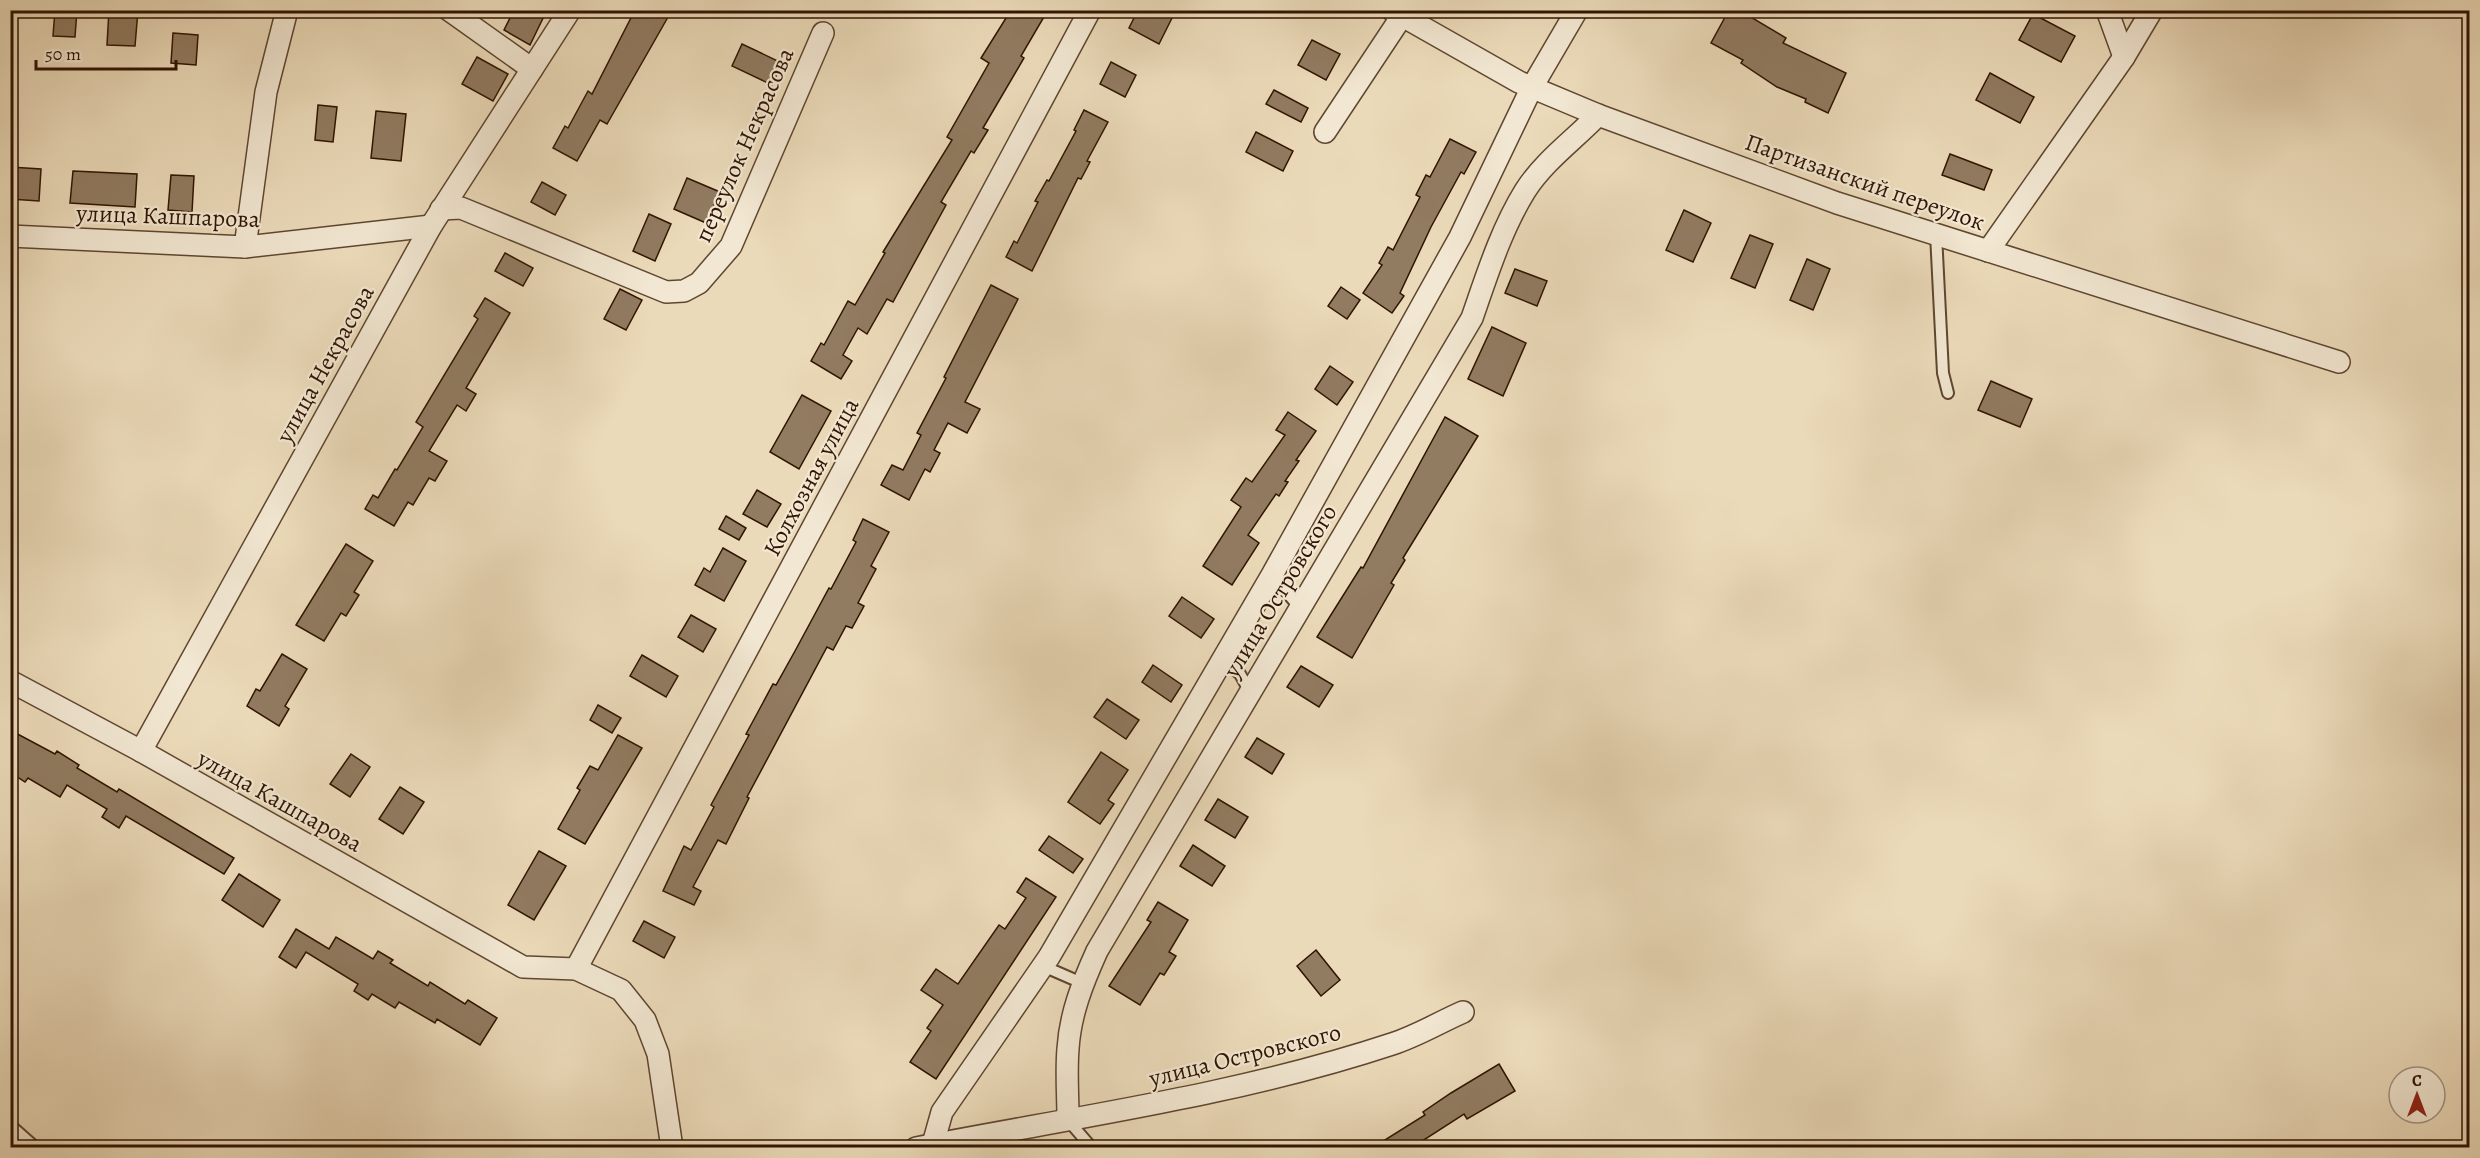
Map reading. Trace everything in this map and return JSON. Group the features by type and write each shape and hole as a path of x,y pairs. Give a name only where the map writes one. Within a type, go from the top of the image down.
{"street":[{"path":"245,247 266,92 287,10"},
{"path":"449,10 532,69"},
{"name":"улица Некрасова","path":"141,751 436,217 570,10"},
{"name":"Колхозная улица","path":"576,969 1090,10"},
{"path":"925,1146 942,1112 1043,966 1272,575 1460,237 1532,87 1577,10"},
{"path":"2107,10 2124,57"},
{"path":"1988,251 2124,57 2152,10"},
{"path":"1325,132 1397,13"},
{"name":"Партизанский переулок","path":"1397,13 1532,87 1598,115 1838,203 2339,362"},
{"name":"переулок Некрасова","path":"436,217 461,208 666,292 684,291 699,283 731,246 822,33"},
{"name":"улица Островского","path":"1067,1119 1068,1048 1074,1011 1082,983 1097,951 1472,318 1504,233 1526,190 1558,151 1598,115"},
{"name":"улица Кашпарова","path":"10,236 245,247 436,217"},
{"name":"улица Кашпарова","path":"10,681 141,751 523,967 576,969"},
{"path":"576,969 621,990 645,1020 658,1054 672,1148"},
{"name":"улица Островского","path":"925,1146 1003,1140 1067,1119 1274,1077 1394,1043 1463,1012"}],"lane":[{"path":"1936,234 1943,373 1948,393"},
{"path":"1272,575 1300,608"},
{"path":"1223,660 1240,674 1250,692"},
{"path":"1043,966 1082,983"},
{"path":"1067,1119 1092,1148"},
{"path":"10,1125 36,1148"}],"building":[{"path":"55,10 77,10 75,37 53,36"},
{"path":"109,10 138,10 135,46 107,45"},
{"path":"514,10 547,10 530,45 504,30"},
{"path":"635,10 672,10 607,124 600,120 577,161 553,148 565,126 568,128 588,91 592,94"},
{"path":"1011,10 1048,10 1021,56 1024,58 983,128 988,130 974,153 971,151 941,202 946,205 893,302 887,299 867,334 858,328 843,355 852,361 841,379 811,361 821,343 824,345 848,301 855,305 885,253 883,252 952,140 947,137 989,63 981,58"},
{"path":"1138,10 1176,10 1159,44 1129,28"},
{"path":"1729,10 1739,10 1786,38 1783,43 1846,73 1828,113 1805,102 1806,99 1777,87 1741,63 1743,60 1711,43"},
{"path":"2033,14 2075,36 2061,62 2019,40"},
{"path":"173,33 198,35 196,65 171,63"},
{"path":"1312,40 1340,54 1326,80 1298,65"},
{"path":"742,44 782,63 772,85 732,66"},
{"path":"477,57 508,74 493,101 462,84"},
{"path":"1111,62 1136,75 1125,97 1100,84"},
{"path":"1990,73 2034,97 2020,123 1976,100"},
{"path":"1274,90 1308,108 1301,122 1266,104"},
{"path":"318,105 337,107 333,142 315,140"},
{"path":"1084,110 1108,122 1087,161 1090,162 1081,179 1078,178 1032,271 1006,257 1014,241 1017,243 1038,202 1035,201 1047,180 1049,181 1076,131 1074,130"},
{"path":"376,111 406,114 401,161 371,158"},
{"path":"1256,132 1293,151 1283,171 1246,152"},
{"path":"1450,139 1476,152 1464,174 1461,172 1431,227 1400,293 1404,296 1392,313 1363,293 1382,265 1379,263 1388,247 1393,250 1420,197 1416,195 1426,175 1430,177"},
{"path":"1950,154 1992,170 1984,190 1942,175"},
{"path":"10,167 41,169 39,201 10,199"},
{"path":"73,171 137,174 135,207 70,203"},
{"path":"171,175 194,176 192,212 168,210"},
{"path":"687,178 720,192 706,223 674,209"},
{"path":"542,182 566,195 555,215 531,202"},
{"path":"1684,210 1711,223 1693,262 1666,250"},
{"path":"649,214 671,224 655,261 633,251"},
{"path":"1750,235 1773,244 1755,288 1731,278"},
{"path":"505,253 533,268 523,286 495,271"},
{"path":"1807,259 1830,269 1813,310 1790,300"},
{"path":"1515,269 1547,281 1537,306 1505,293"},
{"path":"991,285 1018,299 965,402 980,409 967,433 948,423 934,450 940,453 930,472 925,469 909,500 881,485 892,465 903,470 921,435 917,433"},
{"path":"1341,287 1360,300 1347,319 1328,306"},
{"path":"620,289 642,300 626,330 604,319"},
{"path":"485,298 510,313 466,388 476,394 466,411 457,405 429,451 447,461 435,481 429,478 413,505 408,502 394,526 365,509 373,495 378,498 423,427 416,422 478,319 474,316"},
{"path":"1492,327 1526,343 1503,396 1468,379"},
{"path":"1330,366 1353,382 1337,405 1315,389"},
{"path":"1991,381 2032,399 2020,427 1978,410"},
{"path":"802,395 831,411 799,469 770,452"},
{"path":"1288,412 1316,431 1296,460 1299,461 1285,481 1288,482 1279,496 1276,494 1248,535 1259,543 1232,585 1203,566 1241,507 1231,500 1246,478 1252,482 1285,435 1276,430"},
{"path":"1445,417 1478,436 1403,558 1405,560 1391,583 1394,585 1352,658 1317,637 1361,567 1363,568"},
{"path":"757,490 781,504 767,527 743,514"},
{"path":"726,516 746,528 739,540 719,529"},
{"path":"863,519 889,532 871,566 876,569 858,603 864,606 852,628 846,626 833,650 827,647 747,797 749,798 726,844 718,840 693,887 701,891 694,905 663,891 684,846 691,850 714,807 711,805 749,735 746,734 773,684 776,685 829,588 831,589 856,542 853,540"},
{"path":"346,544 373,561 354,592 359,595 346,616 341,613 324,641 296,625"},
{"path":"723,548 746,561 724,601 695,585 704,568 710,572"},
{"path":"1182,597 1214,619 1201,638 1169,616"},
{"path":"691,615 716,629 703,652 678,637"},
{"path":"282,654 307,669 285,706 289,709 279,726 247,706 256,689 260,691"},
{"path":"642,655 678,676 666,697 630,676"},
{"path":"1153,665 1182,685 1171,702 1142,682"},
{"path":"1301,666 1333,685 1319,707 1287,687"},
{"path":"1107,699 1139,720 1126,739 1094,717"},
{"path":"598,705 621,718 612,733 590,720"},
{"path":"10,730 55,754 57,751 79,765 77,768 117,792 119,789 234,858 224,874 126,816 119,828 102,817 107,809 67,785 60,797 28,778 25,782 10,772"},
{"path":"618,735 642,748 585,844 558,829 580,790 577,788 590,766 598,770"},
{"path":"1257,738 1284,754 1272,774 1245,757"},
{"path":"1101,752 1128,770 1108,800 1114,804 1100,824 1068,802"},
{"path":"351,754 370,767 350,797 330,784"},
{"path":"400,787 424,802 403,834 379,819"},
{"path":"1218,799 1248,817 1235,838 1205,820"},
{"path":"1049,836 1083,859 1073,873 1039,850"},
{"path":"1193,845 1225,866 1212,886 1180,866"},
{"path":"539,851 566,866 534,920 508,905"},
{"path":"239,874 280,900 263,927 222,900"},
{"path":"1026,878 1056,897 936,1079 910,1062 931,1031 927,1028 943,1005 921,990 936,969 958,984 999,925 1005,929 1026,898 1017,892"},
{"path":"1158,902 1188,920 1169,952 1176,956 1164,975 1160,973 1140,1005 1109,986 1151,922 1147,920"},
{"path":"644,921 675,937 664,958 633,941"},
{"path":"296,929 329,949 336,937 373,959 378,951 393,960 390,963 428,986 430,982 465,1004 468,1000 497,1018 480,1045 437,1019 435,1023 399,1002 395,1008 372,994 368,1000 354,991 358,984 306,952 296,968 279,957"},
{"path":"1316,950 1340,980 1321,996 1297,966"},
{"path":"1499,1064 1515,1091 1467,1119 1464,1114 1419,1143 1422,1148 1372,1148 1425,1115 1423,1112 1451,1093"}]}
